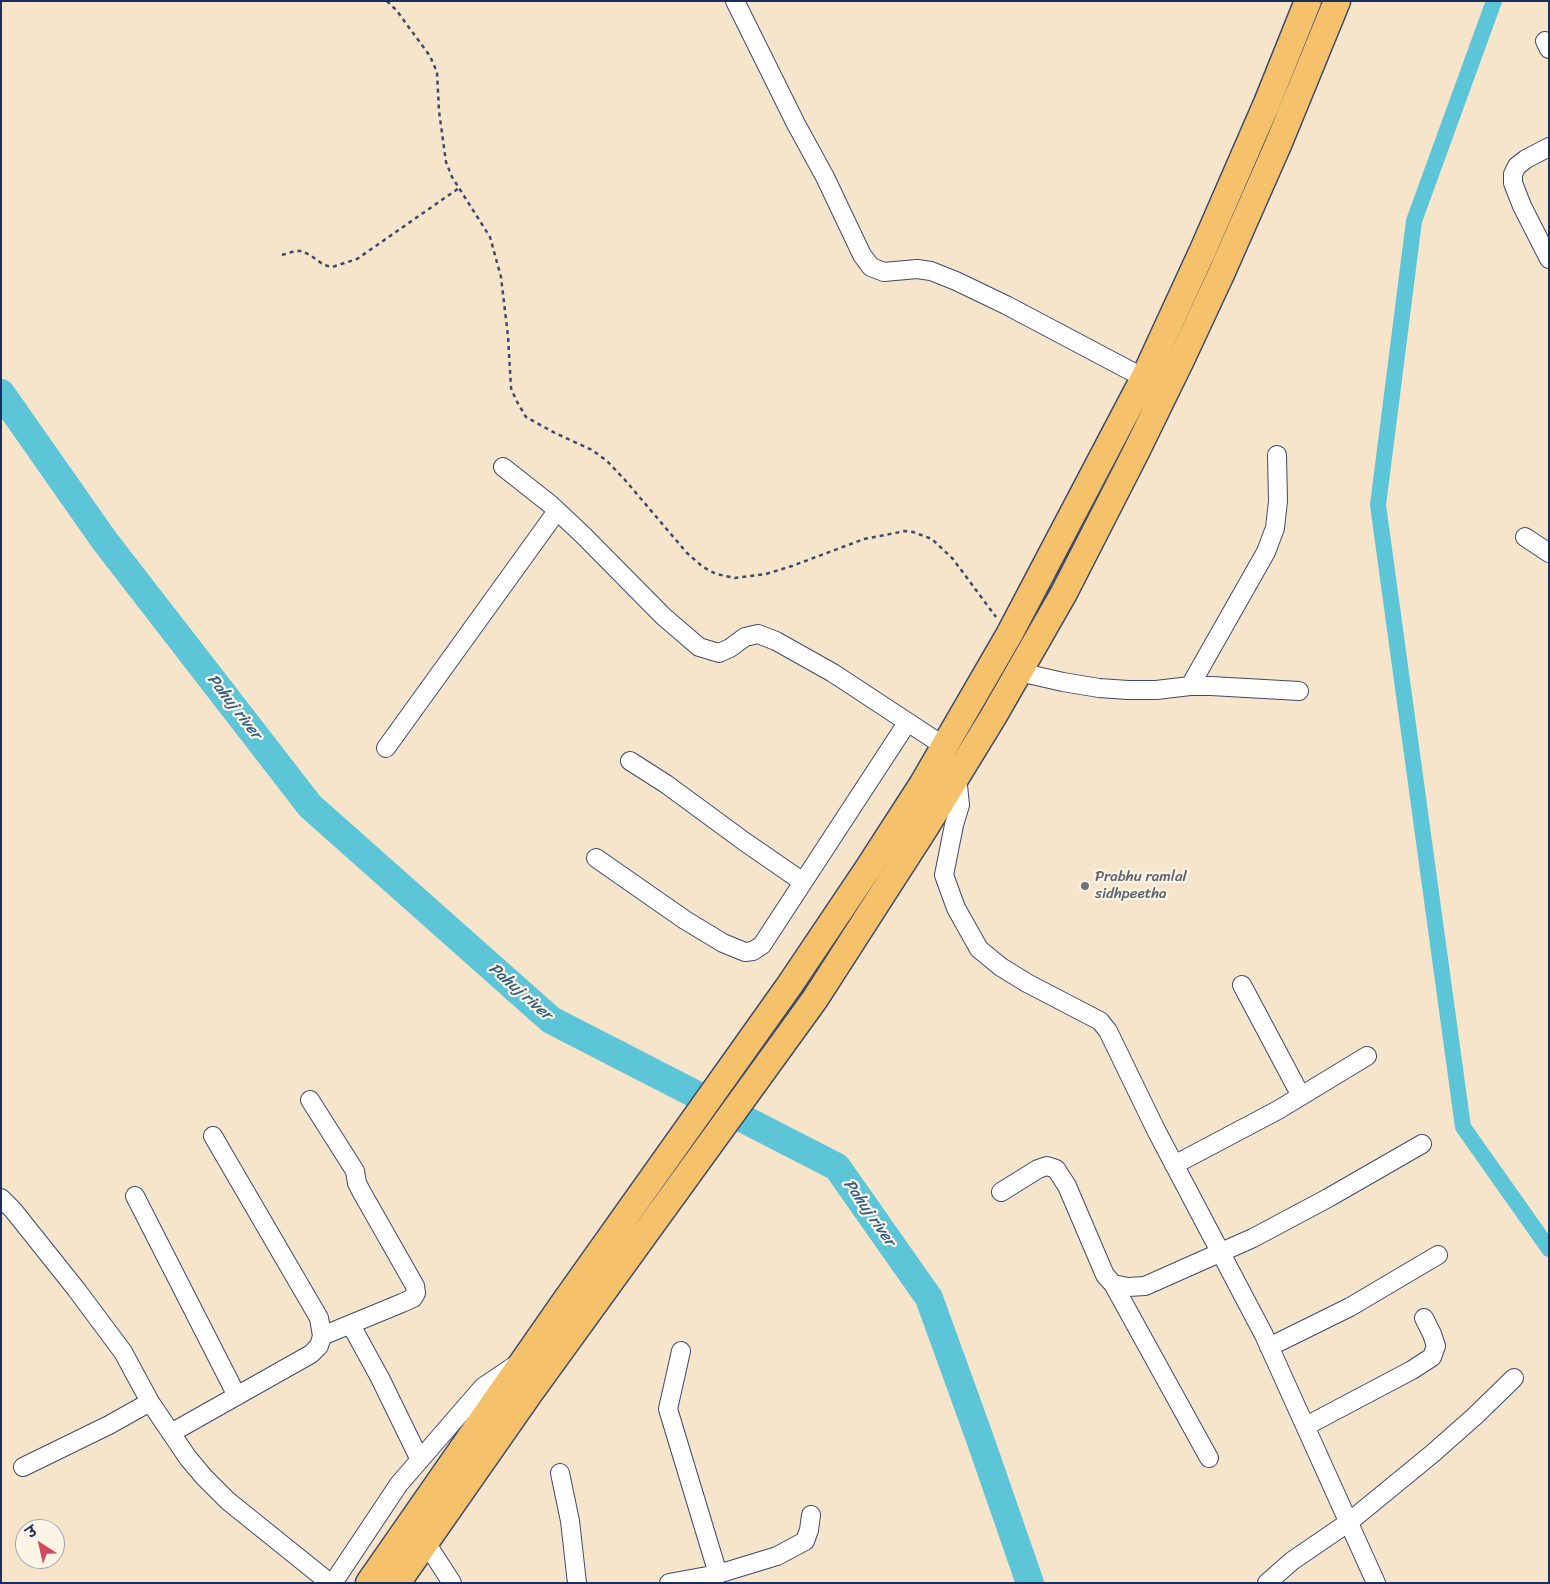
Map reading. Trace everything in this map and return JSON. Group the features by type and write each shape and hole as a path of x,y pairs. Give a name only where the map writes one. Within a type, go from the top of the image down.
{"highway":[{"path":"397,1583 495,1423 524,1359 789,986 867,870 922,784 1009,635 1144,378 1203,250 1263,112 1308,1"},
{"path":"368,1583 495,1423 529,1394 815,999 957,776 1064,593 1136,452 1222,272 1278,145 1337,1"}],"street":[{"path":"735,1 796,124 825,177 862,255 871,267 884,272 917,269 931,271 1006,305 1144,378"},
{"path":"1549,146 1517,166 1513,182 1522,206 1549,259"},
{"path":"1190,686 1266,552 1275,528 1278,501 1277,455"},
{"path":"504,467 583,535 663,616 698,647 719,653 745,638 758,634 776,641 833,673 944,746"},
{"path":"386,748 557,511"},
{"path":"1526,537 1549,553"},
{"path":"1019,672 1099,688 1156,690 1190,686 1299,691"},
{"path":"596,858 685,920 723,943 745,952 753,951 762,945 907,723"},
{"path":"630,761 666,784 803,882"},
{"path":"957,776 960,805 944,875 956,908 979,949 1001,967 1027,983 1100,1021 1108,1031 1152,1122 1269,1347 1376,1583"},
{"path":"1242,985 1301,1096"},
{"path":"1174,1165 1301,1096 1367,1056"},
{"path":"310,1100 356,1171 361,1191 415,1286 416,1293 412,1298 322,1336"},
{"path":"171,1433 311,1354 319,1346 322,1336 319,1318 213,1136"},
{"path":"1113,1284 1128,1287 1146,1286 1221,1253 1328,1198 1422,1144"},
{"path":"1001,1192 1038,1169 1047,1166 1056,1169 1068,1186 1105,1275 1113,1284 1209,1458"},
{"path":"135,1196 237,1396"},
{"path":"1,1198 13,1210 123,1352 150,1402 204,1477 222,1495 321,1580 399,1484 483,1387 524,1359"},
{"path":"1269,1347 1350,1307 1438,1255"},
{"path":"1306,1426 1412,1370 1432,1357 1436,1346 1424,1318"},
{"path":"351,1325 380,1378 420,1460"},
{"path":"681,1351 668,1409 718,1574"},
{"path":"1267,1583 1292,1561 1349,1522 1432,1454 1514,1378"},
{"path":"411,1583 489,1470 529,1394"},
{"path":"23,1466 109,1425 150,1402"},
{"path":"560,1473 570,1521 577,1583"},
{"path":"669,1583 718,1574 777,1556 805,1541 809,1530 811,1514"},
{"path":"432,1552 452,1583"}],"path":[{"path":"387,1 405,22 438,72 443,152 449,170 490,237 501,277 508,336 511,388 522,411 533,422 592,450 607,461 687,552 703,567 716,574 735,578 766,574 864,539 905,531 913,532 932,539 953,559 1009,635"},
{"path":"282,255 302,251 324,265 332,266 357,259 459,188"}],"waterway":[{"path":"1494,1 1414,221 1378,505 1463,1127 1549,1249"},
{"name":"Pahuj river","path":"1,393 104,540 310,806 551,1020 837,1167 929,1298 1030,1583"}],"place":[{"name":"Prabhu ramlal sidhpeetha","path":"1085,886"}]}
